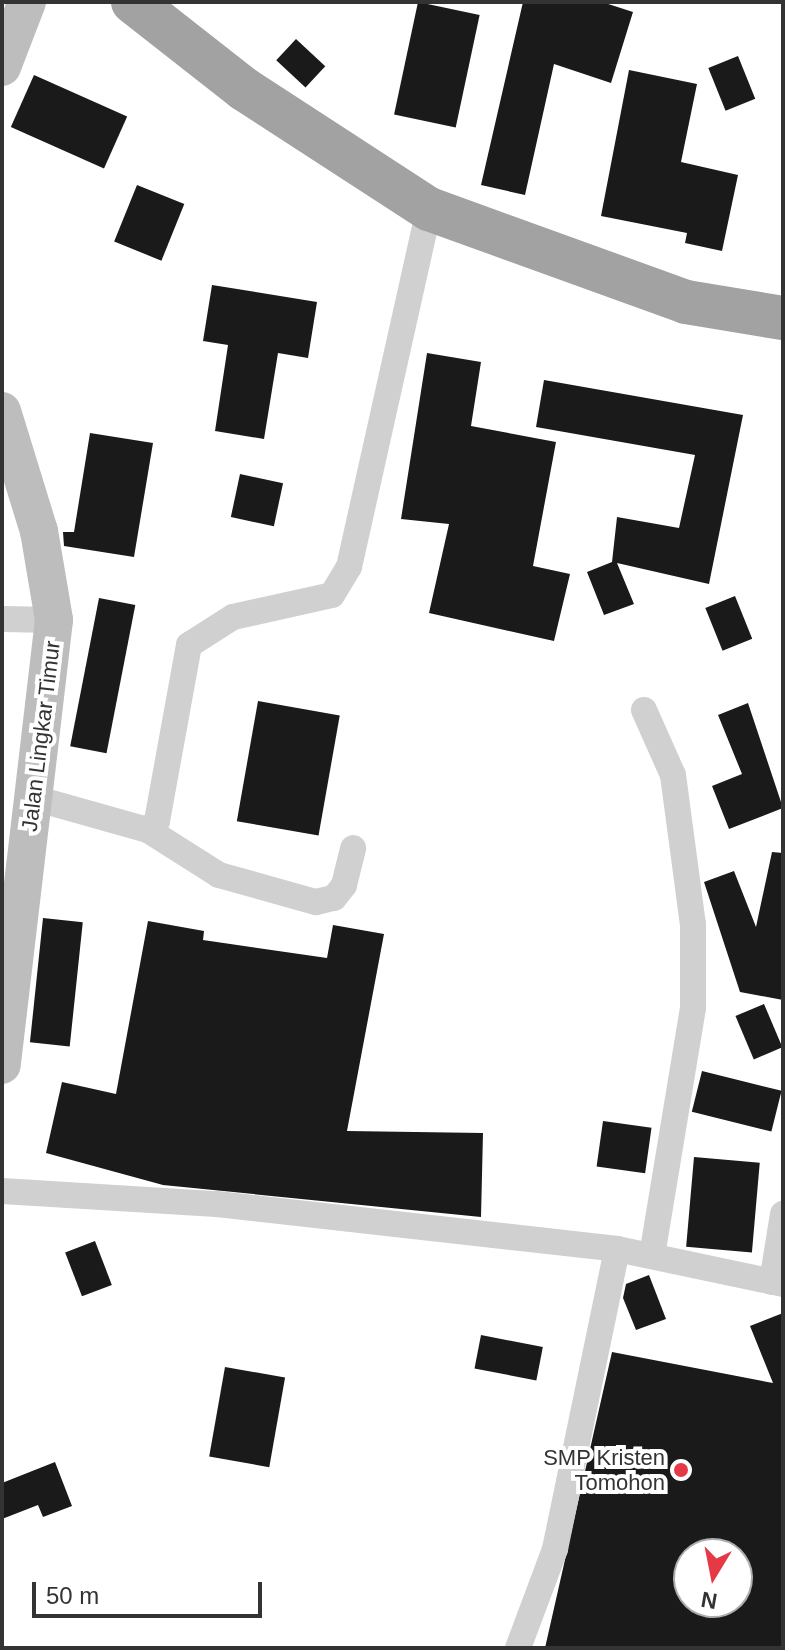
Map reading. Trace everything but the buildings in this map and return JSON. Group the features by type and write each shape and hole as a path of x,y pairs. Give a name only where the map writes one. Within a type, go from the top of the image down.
{"highway":[{"path":"133,2 244,89 429,209 686,302 783,318"}],"main road":[{"path":"2,67 27,2"},
{"name":"Jalan Lingkar Timur","path":"2,411 43,546 54,620 2,1065"}],"street":[{"path":"148,830 157,821 189,645 233,617 332,595 349,567 429,209"},
{"path":"2,619 54,620"},
{"path":"644,710 673,775 693,924 693,1008 652,1255"},
{"path":"34,798 148,830 219,875 316,902 334,898 344,885 353,848"},
{"path":"2,1191 217,1204 617,1249 778,1283 783,1214"},
{"path":"518,1648 555,1549 617,1249"}],"place":[{"name":"SMP Kristen Tomohon","path":"681,1470"}]}
